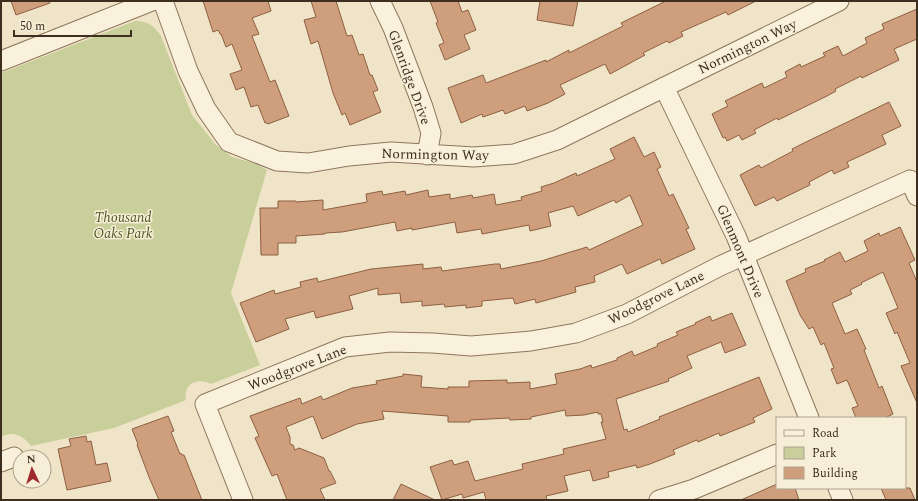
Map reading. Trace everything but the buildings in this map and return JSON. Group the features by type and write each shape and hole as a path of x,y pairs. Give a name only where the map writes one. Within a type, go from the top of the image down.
{"street":[{"path":"1,61 152,1"},
{"name":"Normington Way","path":"163,1 188,71 206,109 229,142 277,161 308,163 349,156 390,152 474,157 514,154 557,140 839,1"},
{"name":"Glenridge Drive","path":"380,1 393,28 424,107 431,133 427,155"},
{"name":"Glenmont Drive","path":"664,87 736,236 809,417"},
{"name":"Woodgrove Lane","path":"243,500 204,404 345,347 390,342 433,342 470,346 530,341 576,332 627,314 720,266 914,188"},
{"path":"659,500 694,489 776,454"},
{"path":"838,489 843,500"}],"green space":[{"name":"Thousand Oaks Park","path":"135,21 144,22 150,25 156,29 161,36 192,115 216,145 232,157 257,164 267,170 231,293 260,365 211,384 201,381 192,383 187,389 186,400 114,428 31,446 25,439 18,435 10,434 1,437 1,73"}]}
